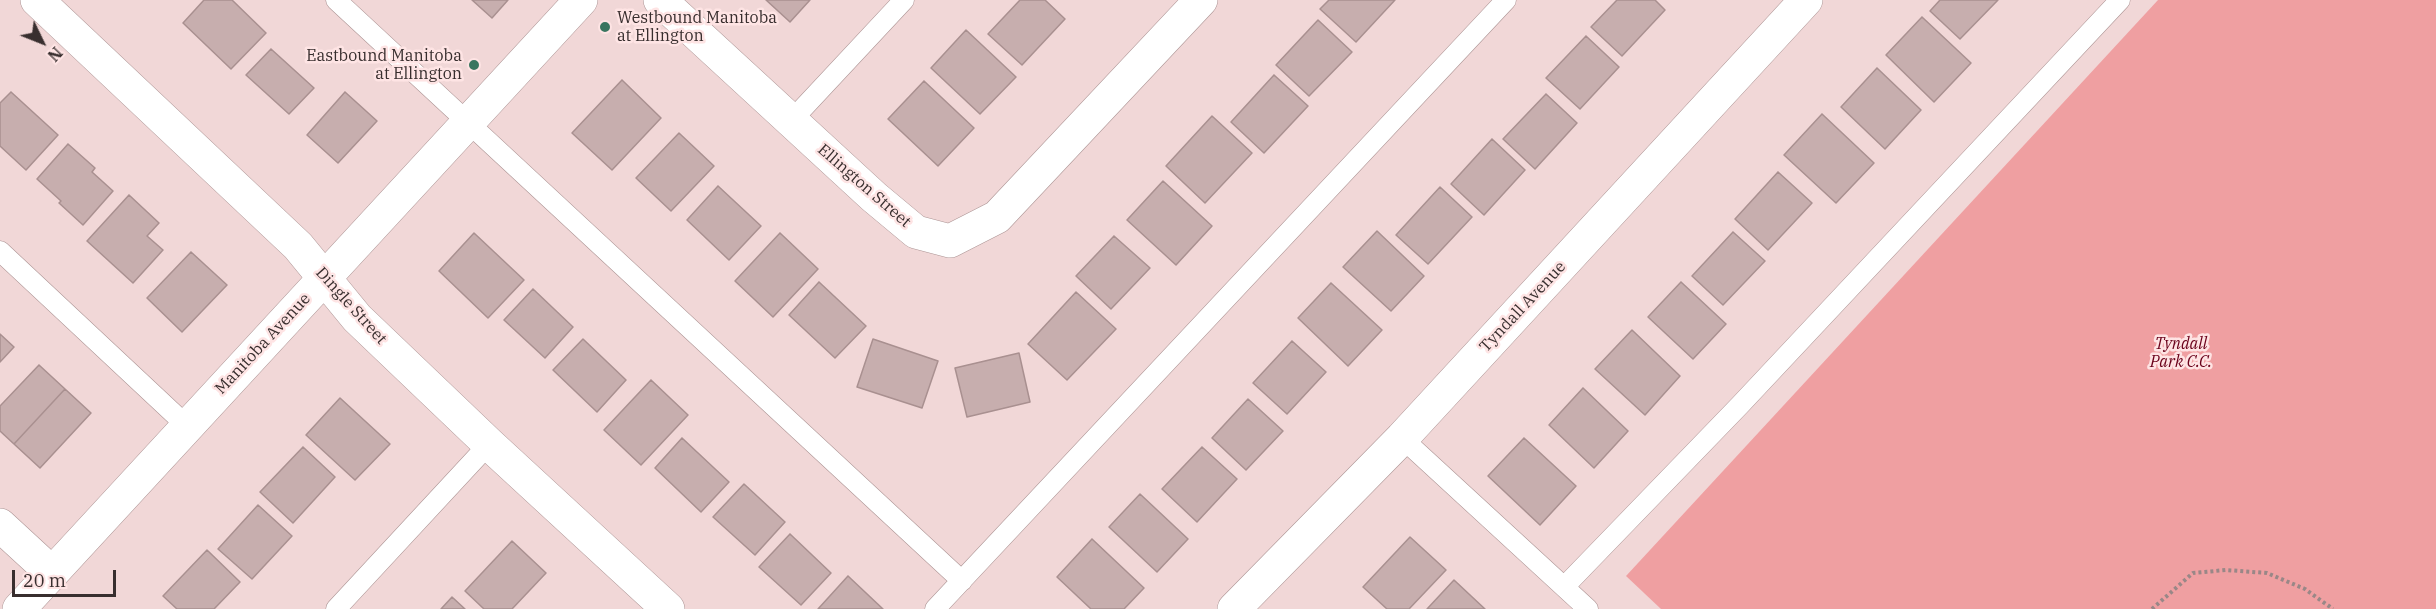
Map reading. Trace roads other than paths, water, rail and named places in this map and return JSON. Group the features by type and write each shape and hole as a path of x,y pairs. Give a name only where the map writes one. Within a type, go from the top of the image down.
{"street":[{"name":"Dingle Street","path":"37,0 298,246 357,318 489,444 649,603"},
{"name":"Manitoba Avenue","path":"19,609 581,0"},
{"name":"Ellington Street","path":"660,0 874,197 916,232 950,241 997,217 1201,0"},
{"name":"Tyndall Avenue","path":"1250,604 1806,0"},
{"path":"0,525 52,573"}],"lane":[{"path":"336,0 962,581"},
{"path":"791,121 904,0"},
{"path":"935,609 1506,0"},
{"path":"1564,587 1740,405 2121,0"},
{"path":"0,251 187,426"},
{"path":"1402,438 1588,609"},
{"path":"336,609 489,444"}],"place":[{"name":"Westbound Manitoba at Ellington","path":"605,27"},
{"name":"Eastbound Manitoba at Ellington","path":"474,65"}],"park label":[{"name":"Tyndall Park C.C.","path":"2181,353"}]}
